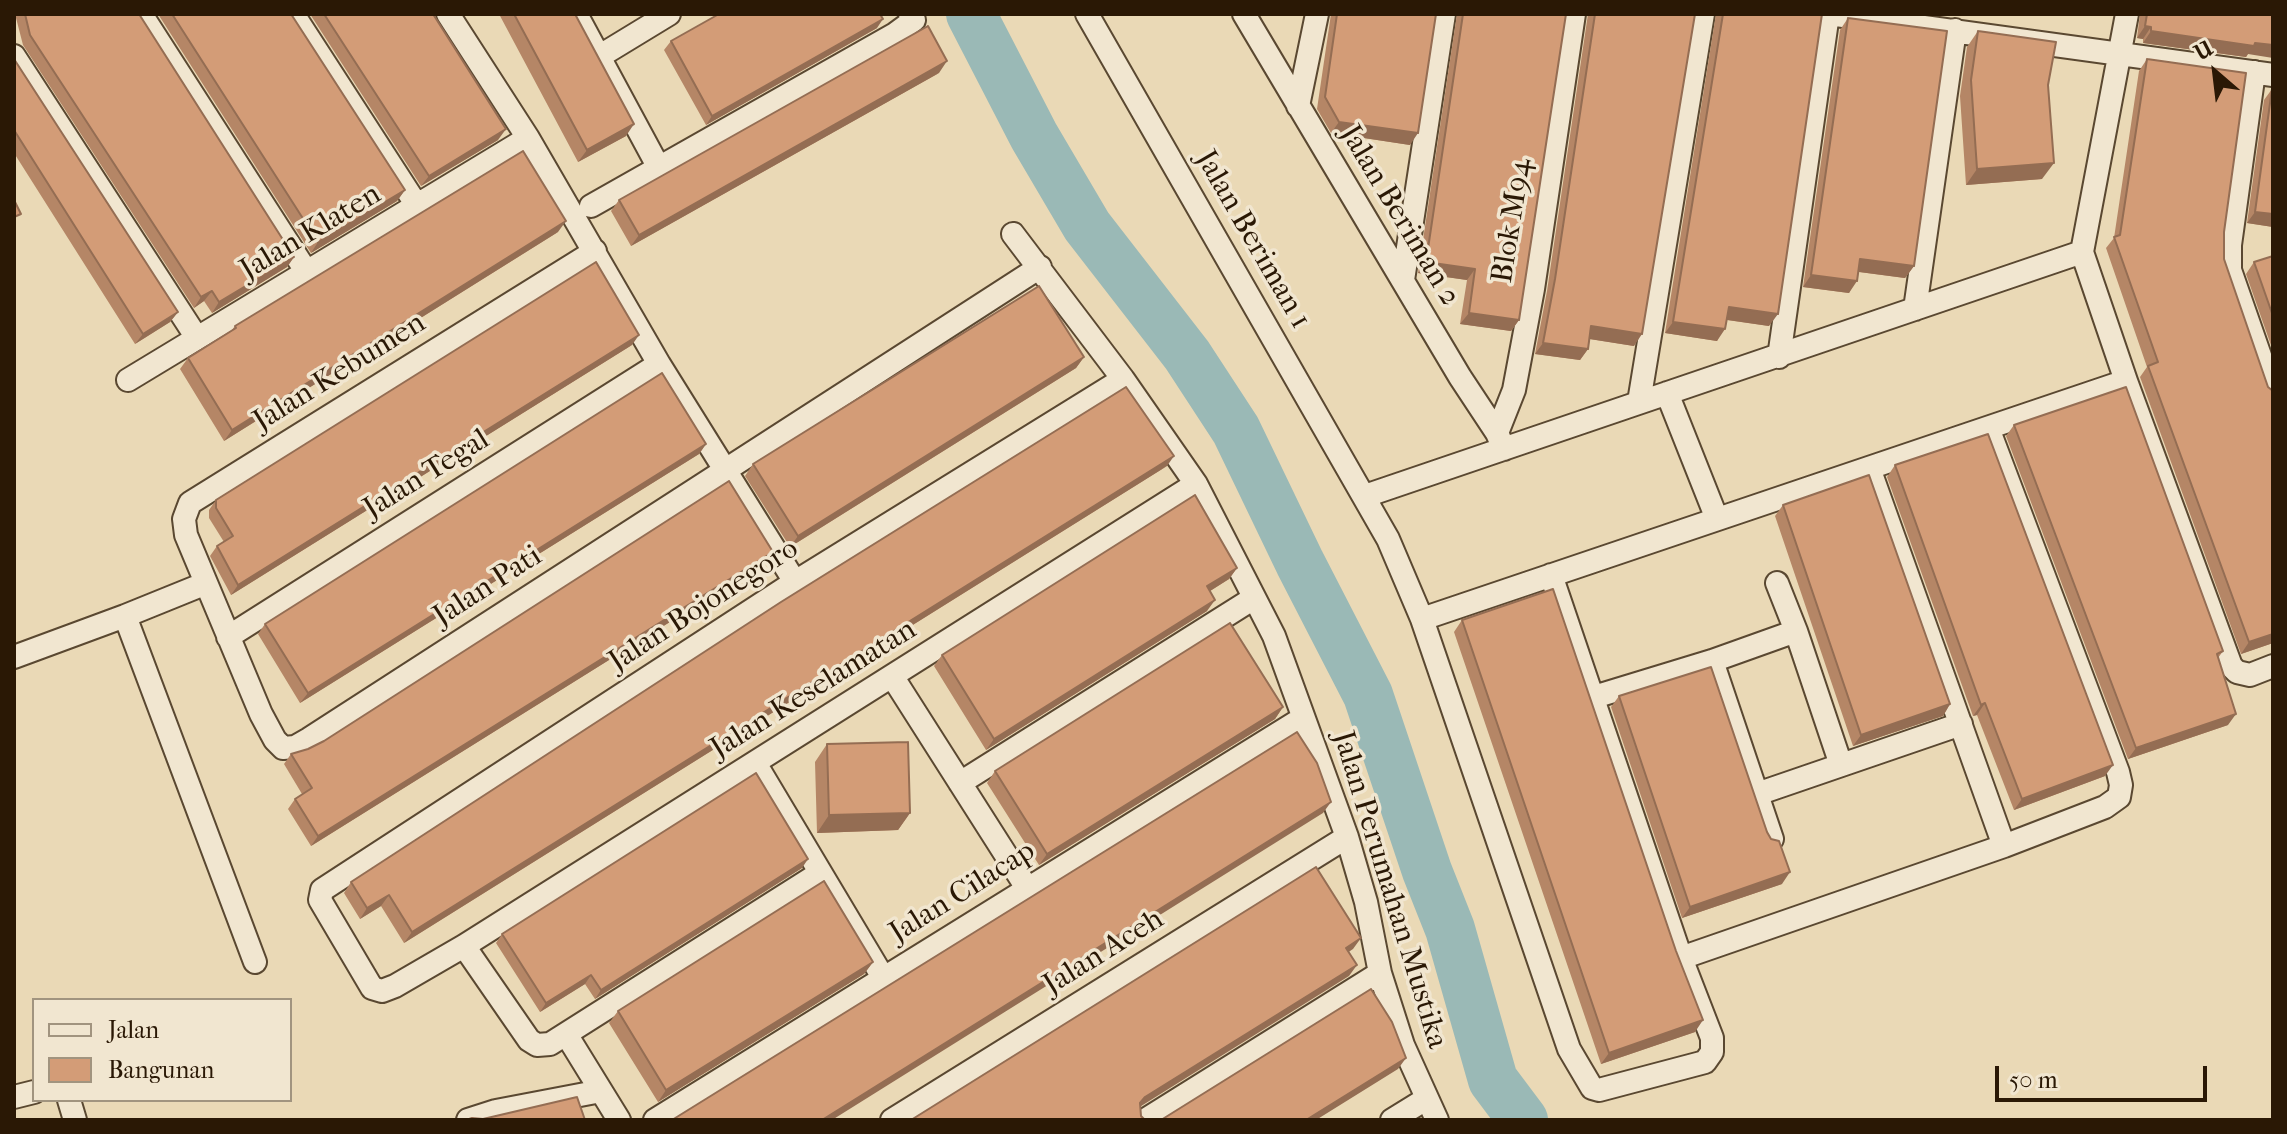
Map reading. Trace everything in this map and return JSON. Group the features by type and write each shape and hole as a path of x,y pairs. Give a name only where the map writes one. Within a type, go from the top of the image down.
{"street":[{"path":"141,14 306,271"},
{"path":"293,14 416,204"},
{"path":"448,14 528,138 659,364 795,582"},
{"path":"576,14 659,168"},
{"path":"600,56 669,14"},
{"name":"Jalan Beriman 1","path":"1087,14 1388,539 1422,619 1569,1049 1592,1088 1610,1088 1705,1062 1712,1052 1712,1038 1681,958"},
{"name":"Jalan Beriman 2","path":"1244,14 1500,441"},
{"path":"1298,106 1317,14"},
{"path":"1403,280 1444,14"},
{"name":"Blok M94","path":"1500,441 1514,390 1531,303 1574,14"},
{"path":"1639,402 1703,14"},
{"path":"1779,357 1828,14 2264,74 2230,245 2230,270 2273,393"},
{"path":"2127,14 2082,252 2231,666 2237,672 2250,675 2273,666"},
{"path":"591,206 895,34 912,17"},
{"path":"1915,309 1955,30"},
{"path":"14,56 197,338"},
{"name":"Jalan Klaten","path":"128,380 528,138"},
{"name":"Jalan Perumahan Mustika","path":"1013,234 1123,379 1196,484 1274,636 1347,837 1366,902 1380,973 1403,1045 1437,1120"},
{"name":"Jalan Kebumen","path":"198,586 184,519 190,503 595,251"},
{"path":"1365,496 1500,441 1639,402 1779,357 2082,252"},
{"path":"724,470 1040,267"},
{"name":"Jalan Tegal","path":"228,637 659,364"},
{"name":"Jalan Bojonegoro","path":"322,890 795,582 1123,379"},
{"path":"1422,619 2126,381"},
{"path":"1667,393 1717,519"},
{"path":"1551,575 1681,958 2004,846 2105,807 2119,797 2121,785 1988,428"},
{"path":"1869,468 2004,846"},
{"name":"Jalan Pati","path":"228,637 275,740 283,748 295,747 724,470"},
{"name":"Jalan Keselamatan","path":"322,890 320,900 372,988 382,991 395,986 464,946 1196,484"},
{"path":"1777,583 1841,765"},
{"path":"14,657 198,586 228,637"},
{"path":"960,783 1254,598"},
{"path":"125,616 255,962"},
{"path":"1594,697 1712,661 1796,631"},
{"path":"1712,661 1772,839"},
{"path":"892,676 1027,888"},
{"name":"Jalan Cilacap","path":"655,1120 1303,718"},
{"path":"1757,794 1961,724"},
{"path":"755,763 884,979"},
{"name":"Jalan Aceh","path":"892,1120 1347,837"},
{"path":"464,946 529,1040 537,1045 550,1044 820,873"},
{"path":"1145,1120 1380,973"},
{"path":"566,1034 619,1120"},
{"path":"468,1120 496,1111 601,1091"},
{"path":"1392,1120 1426,1099"}],"building":[{"path":"25,14 139,14 294,257 219,302 212,291 201,297 30,35"},
{"path":"172,14 291,14 405,190 318,242"},
{"path":"324,14 433,14 506,129 429,176"},
{"path":"514,14 575,14 634,124 587,150"},
{"path":"719,14 880,14 883,19 712,116 671,41"},
{"path":"1337,14 1436,14 1418,133 1339,122 1325,97"},
{"path":"1463,14 1566,14 1519,320 1469,313 1475,269 1426,262"},
{"path":"1595,14 1695,14 1642,334 1591,326 1588,349 1543,343"},
{"path":"1723,14 1822,14 1778,314 1729,307 1725,329 1673,322"},
{"path":"2147,14 2273,14 2273,45 2255,43 2254,46 2151,31 2151,27 2145,26"},
{"path":"1848,18 1947,31 1914,266 1860,259 1857,281 1811,275"},
{"path":"928,26 947,61 639,235 619,200"},
{"path":"1978,31 2056,42 2048,85 2054,163 1977,169 1971,80"},
{"path":"14,59 178,312 143,334 14,130"},
{"path":"2147,59 2246,73 2224,232 2224,259 2268,387 2273,391 2273,634 2249,642 2148,366 2158,362 2114,237 2120,235"},
{"path":"2273,89 2273,214 2255,212"},
{"path":"523,151 566,221 232,430 188,358 235,326"},
{"path":"14,200 21,214 14,217"},
{"path":"2273,256 2273,316 2254,262"},
{"path":"596,262 639,335 238,585 217,546 233,536 216,508 216,500"},
{"path":"1039,286 1084,357 798,536 753,464"},
{"path":"662,373 706,444 308,693 265,624"},
{"path":"1126,387 1174,456 412,932 389,895 367,908 351,882 781,602"},
{"path":"2126,387 2223,651 2217,654 2236,714 2136,748 2014,425"},
{"path":"1988,434 2113,765 2022,799 1985,703 1981,705 1895,465"},
{"path":"1869,475 1950,704 1861,735 1783,505"},
{"path":"729,481 773,552 318,836 295,799 312,788 291,754 324,741"},
{"path":"1195,495 1237,568 1207,586 1215,600 994,739 942,655"},
{"path":"1553,589 1676,951 1703,1020 1609,1053 1462,620"},
{"path":"1230,623 1283,707 1047,854 995,771"},
{"path":"1711,667 1767,832 1771,839 1779,841 1790,872 1690,907 1619,696"},
{"path":"1297,732 1317,763 1331,802 822,1120 672,1120"},
{"path":"908,742 910,813 829,815 827,744"},
{"path":"756,773 808,859 601,990 591,975 546,1003 502,934"},
{"path":"1316,867 1361,938 1346,948 1357,965 1145,1097 1140,1103 1141,1116 1145,1120 911,1120"},
{"path":"824,881 873,962 666,1090 618,1011"},
{"path":"1371,989 1392,1022 1406,1058 1306,1120 1161,1120"},
{"path":"577,1097 585,1120 466,1120 483,1119"}],"waterway":[{"path":"971,14 1034,136 1087,226 1187,355 1236,430 1368,695 1427,871 1450,929 1493,1080 1523,1120"}]}
